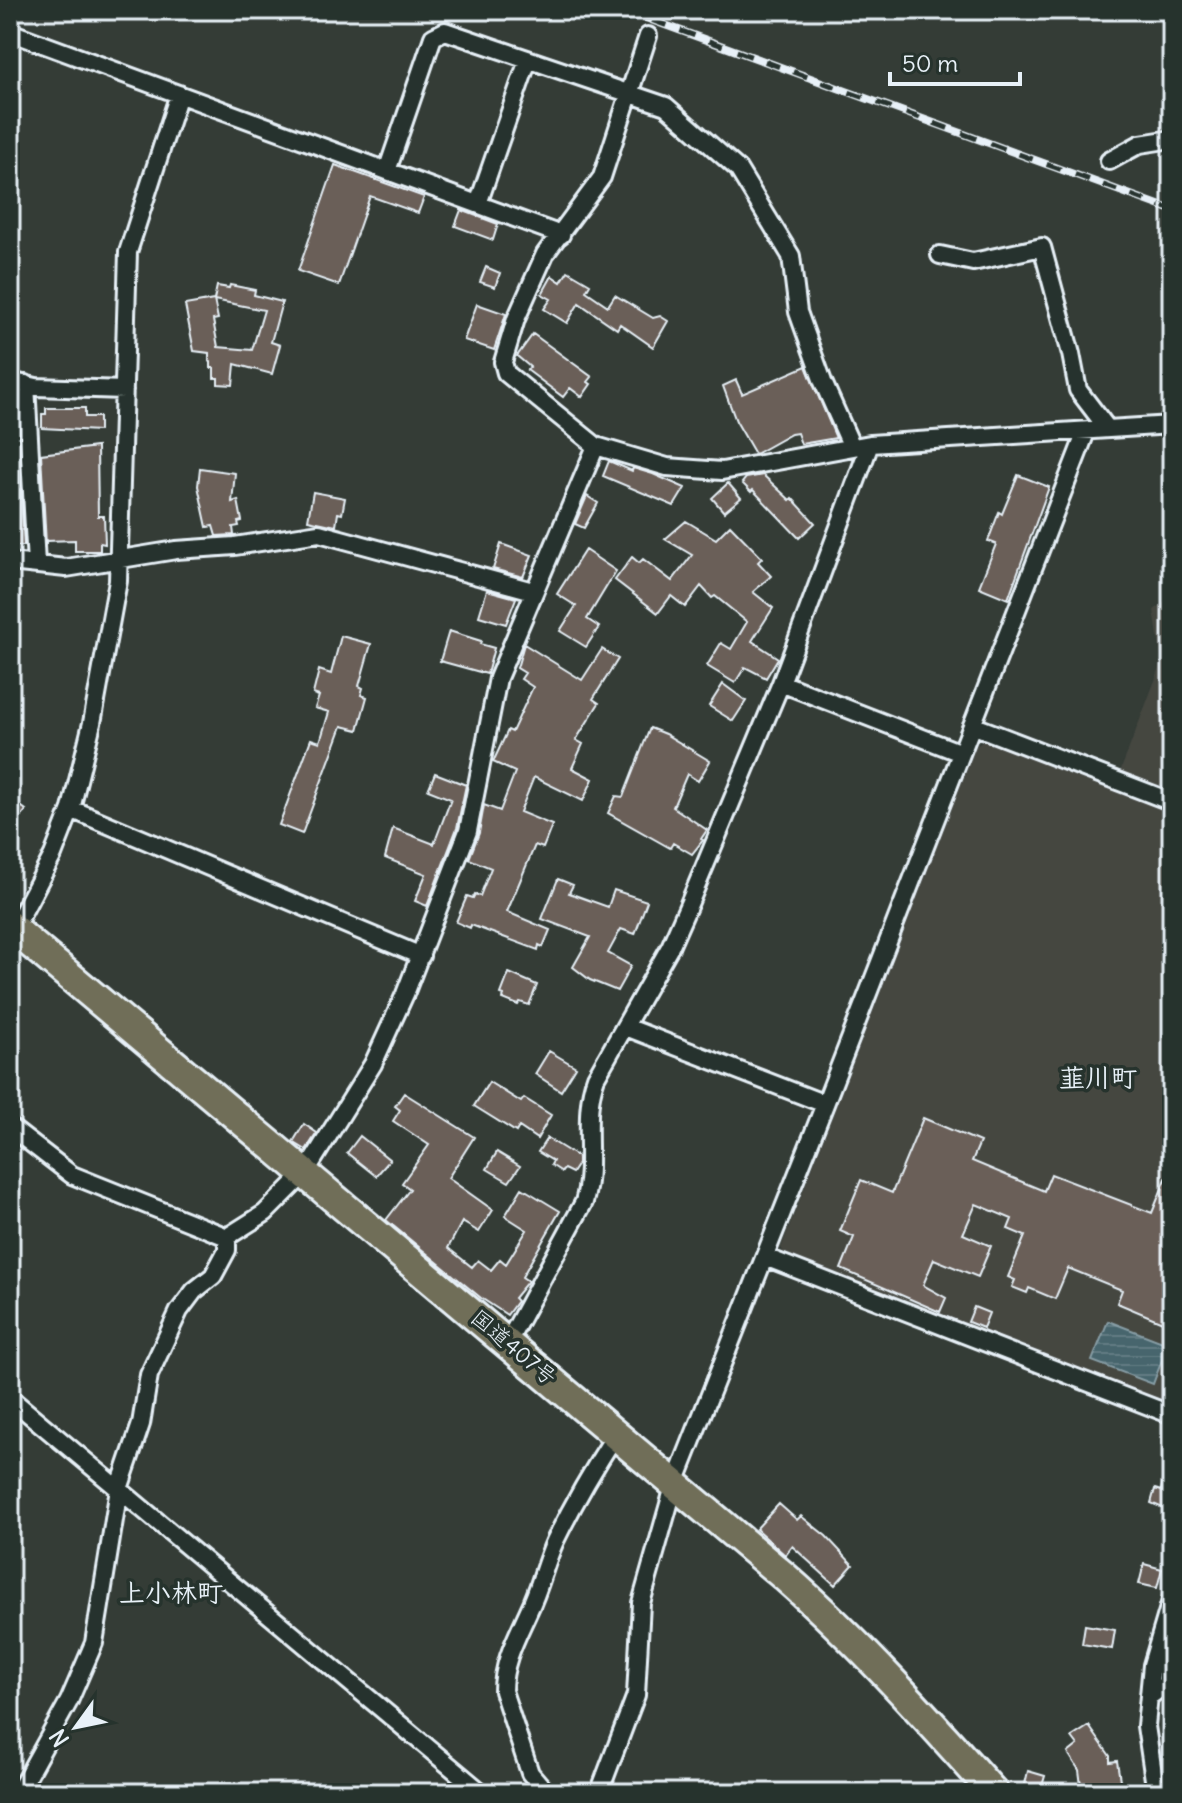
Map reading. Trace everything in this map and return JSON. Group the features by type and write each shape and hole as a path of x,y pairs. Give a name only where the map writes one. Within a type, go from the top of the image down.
{"highway":[{"name":"国道407号","path":"12,928 508,1342 836,1622 892,1679 994,1793"}],"street":[{"path":"387,171 433,37 445,31 666,106 738,169 791,256 798,312 823,382 852,447"},
{"path":"10,32 561,235"},
{"path":"648,36 602,177 545,254 516,319 503,362 506,373 596,446 667,467 722,471 870,444 1172,425"},
{"path":"478,204 528,60"},
{"path":"12,928 53,855 71,809 101,676 118,581 128,252 179,94"},
{"path":"1109,161 1140,144 1172,139"},
{"path":"940,255 973,262 1042,247 1078,390 1107,428"},
{"path":"36,564 18,382 124,390"},
{"path":"599,1793 636,1695 641,1603 675,1483 1086,432"},
{"path":"508,1342 584,1202 591,1180 589,1095 596,1077 670,947 781,683 870,444"},
{"path":"227,1237 265,1213 305,1173 373,1064 421,956 468,831 498,678 596,446"},
{"path":"10,562 66,568 118,558 235,546 319,533 533,591"},
{"path":"781,683 961,753"},
{"path":"972,725 1172,802"},
{"path":"71,809 421,956"},
{"path":"626,1027 825,1104"},
{"path":"10,1127 72,1175 227,1237"},
{"path":"18,1793 69,1701 94,1643 119,1489 141,1424 149,1375 179,1311 194,1291 213,1276 227,1250 227,1237"},
{"path":"765,1257 1171,1411"},
{"path":"10,1398 482,1793"},
{"path":"547,1793 530,1773 503,1683 509,1653 555,1541 585,1481 616,1434"},
{"path":"1156,1793 1146,1726 1152,1665 1172,1597"},
{"path":"1150,1696 1172,1680"}],"shaded area":[{"path":"1172,597 1172,794 1120,772 1162,662 1154,610"},
{"path":"987,739 1172,811 1172,1390 1168,1401 1161,1403 785,1255 781,1248 976,746"}],"water":[{"path":"1108,1321 1168,1344 1153,1384 1092,1361"}],"building":[{"path":"335,165 424,197 418,213 370,196 339,285 298,271"},
{"path":"461,210 498,224 493,240 455,226"},
{"path":"486,267 500,273 495,287 480,282"},
{"path":"568,271 590,284 586,291 608,306 615,295 653,318 660,316 668,321 653,347 620,324 617,329 579,303 567,323 544,309 551,299 542,294 552,276 561,282"},
{"path":"230,285 255,290 254,295 282,302 271,342 280,345 272,374 235,364 233,385 218,384 209,353 194,351 185,305 214,300 217,286 229,288","holes":["214,300 264,310 252,350 218,347 213,320 218,319"]},
{"path":"477,304 506,314 494,350 464,340"},
{"path":"533,334 592,377 582,397 570,388 563,397 527,370 530,367 517,356"},
{"path":"806,366 836,438 801,444 797,433 791,434 755,454 736,421 723,386 736,380 742,394"},
{"path":"46,408 85,408 85,417 99,417 99,431 42,428 42,414 46,414"},
{"path":"97,447 98,516 104,516 105,544 100,543 100,551 75,551 75,540 46,541 46,545 41,454"},
{"path":"609,461 632,471 633,468 653,474 685,488 674,506 603,476"},
{"path":"200,468 235,473 232,502 238,500 242,521 238,522 239,526 233,527 234,535 216,536 213,526 207,527 198,486"},
{"path":"763,475 790,500 792,498 815,523 799,538 753,490 751,492 742,483 746,478"},
{"path":"1018,475 1049,487 1008,599 979,587 996,544 988,541"},
{"path":"20,481 24,546 10,546 10,482"},
{"path":"728,483 741,498 724,512 712,498"},
{"path":"313,492 345,498 336,526 308,520"},
{"path":"587,496 598,503 584,528 575,524"},
{"path":"686,521 716,539 730,525 762,558 758,562 771,576 753,592 773,608 752,641 778,658 766,678 745,667 735,683 707,666 721,643 731,649 747,622 715,596 712,598 701,586 685,607 671,596 658,613 615,580 632,557 639,563 643,559 672,581 692,555 665,539"},
{"path":"501,544 532,555 523,577 493,569"},
{"path":"585,550 616,571 587,619 599,627 586,647 560,631 576,606 557,594"},
{"path":"487,590 516,598 506,624 479,616"},
{"path":"449,631 494,648 487,674 440,661"},
{"path":"341,636 371,644 359,686 363,688 361,695 367,697 358,730 342,726 302,834 279,825 311,739 320,742 329,712 315,708 319,696 313,694 319,670 331,674"},
{"path":"524,644 582,680 602,649 618,659 593,699 599,703 576,740 583,744 572,768 593,779 583,801 534,777 520,812 552,825 543,848 535,845 507,912 550,930 543,947 539,945 538,950 456,922 467,896 480,896 491,868 469,859 479,833 484,805 500,811 515,772 493,762 508,730 512,732 533,687 521,679 525,673 517,668"},
{"path":"723,684 746,701 733,721 709,706"},
{"path":"650,728 710,761 698,781 687,774 673,807 707,830 692,854 673,843 670,848 608,813 616,796 623,797"},
{"path":"435,773 466,785 457,828 427,906 415,901 426,874 385,858 393,828 434,844 451,799 428,790"},
{"path":"10,798 26,810 10,831"},
{"path":"558,879 573,885 569,893 608,907 614,890 647,901 635,934 621,929 608,953 631,966 617,991 590,980 573,967 590,937 542,919"},
{"path":"509,973 537,985 529,1005 520,1002 518,1005 503,999 504,995 501,994"},
{"path":"549,1051 576,1067 561,1091 535,1074"},
{"path":"489,1082 521,1102 524,1098 551,1115 537,1139 519,1127 516,1132 474,1106"},
{"path":"404,1093 474,1137 448,1178 493,1210 479,1232 462,1222 448,1248 472,1267 478,1260 491,1270 500,1259 506,1264 527,1230 505,1216 522,1188 560,1211 522,1277 528,1281 514,1298 517,1301 507,1315 481,1298 386,1220 410,1189 402,1183 429,1145 393,1121 400,1110 395,1106"},
{"path":"923,1118 980,1142 972,1161 1044,1191 1051,1174 1152,1213 1172,1164 1172,1326 1117,1303 1122,1290 1068,1268 1055,1299 1029,1288 1027,1293 1012,1287 1015,1280 1008,1277 1025,1236 1008,1229 1012,1219 976,1204 963,1234 991,1246 978,1277 934,1259 923,1285 946,1298 940,1312 841,1269 854,1237 840,1231 861,1180 892,1193"},
{"path":"304,1124 317,1133 306,1150 293,1142"},
{"path":"360,1136 390,1160 376,1176 347,1153"},
{"path":"547,1138 578,1157 578,1164 572,1173 564,1169 562,1172 551,1165 553,1161 538,1152"},
{"path":"497,1152 520,1166 509,1182 487,1169"},
{"path":"974,1307 989,1313 983,1328 968,1322"},
{"path":"1165,1468 1172,1469 1172,1512 1151,1503 1155,1489 1161,1491"},
{"path":"779,1504 797,1520 801,1516 826,1536 853,1565 835,1585 792,1546 785,1555 756,1529"},
{"path":"1144,1564 1162,1569 1157,1588 1139,1584"},
{"path":"1085,1625 1115,1630 1112,1649 1082,1644"},
{"path":"1089,1726 1110,1756 1110,1762 1117,1761 1122,1793 1082,1793 1079,1770 1068,1753 1078,1745 1072,1737"},
{"path":"1028,1771 1045,1776 1040,1793 1023,1793"}],"railway":[{"path":"624,10 1172,210"}],"district":[{"name":"韮川町","path":"1098,1077"},
{"name":"上小林町","path":"171,1592"}]}
